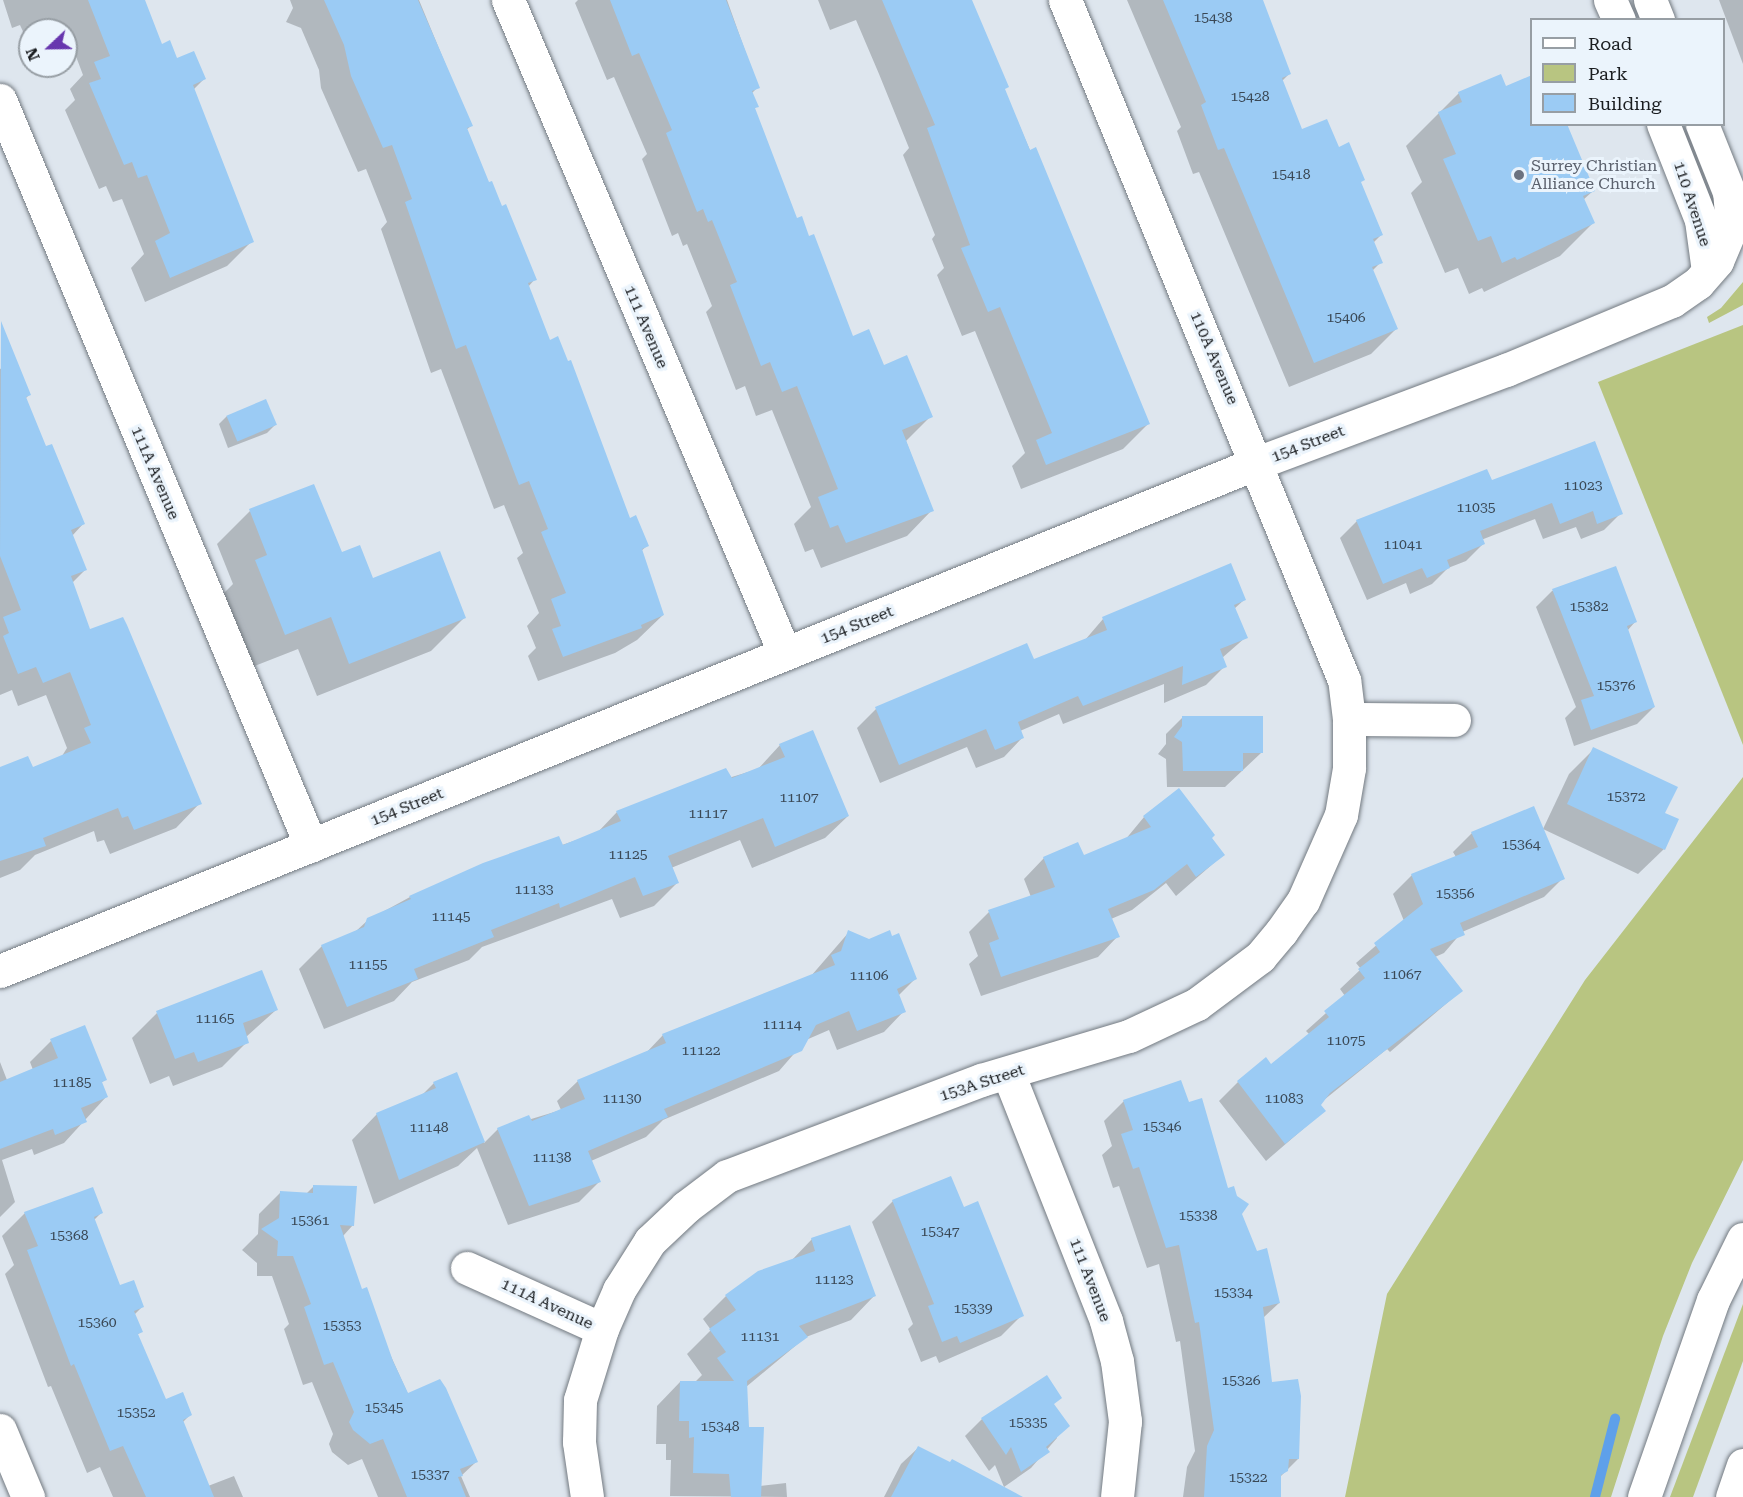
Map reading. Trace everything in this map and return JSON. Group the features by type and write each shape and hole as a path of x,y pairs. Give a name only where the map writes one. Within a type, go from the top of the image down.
{"main road":[{"name":"111 Avenue","path":"508,0 785,654"},
{"name":"110A Avenue","path":"1065,0 1344,680 1349,719 1349,768 1341,815"},
{"path":"1610,0 1618,18"},
{"path":"1650,0 1657,18"},
{"name":"111A Avenue","path":"0,100 310,846"},
{"name":"110 Avenue","path":"1664,126 1701,220 1708,272"},
{"name":"110 Avenue","path":"1703,126 1724,176 1733,216 1729,240 1708,272"},
{"name":"154 Street","path":"0,971 1257,464 1657,308 1690,290 1708,272"},
{"path":"1349,719 1454,720"},
{"name":"153A Street","path":"602,1329 619,1290 650,1241 727,1176 1008,1073 1167,1021 1227,985 1260,957 1303,901 1341,815"},
{"name":"111 Avenue","path":"1008,1073 1106,1321 1117,1361 1125,1421 1117,1497"},
{"path":"1644,1497 1713,1300 1743,1239"},
{"name":"111A Avenue","path":"468,1268 602,1329 580,1400 579,1442 587,1497"},
{"path":"0,1430 28,1497"},
{"path":"1732,1497 1743,1465"}],"green space":[{"path":"1743,282 1743,305 1709,323 1707,317 1721,308"},
{"path":"1743,325 1743,745 1598,382"},
{"path":"1743,777 1743,1160 1692,1263 1663,1336 1611,1497 1345,1497 1387,1294 1585,980"},
{"path":"1743,1304 1743,1361 1693,1497 1670,1497"}],"building":[{"path":"88,0 145,0 162,44 170,40 177,58 194,51 206,79 193,85 254,242 170,278 155,241 170,233 147,175 138,178 132,162 124,165 89,83 101,79 94,62 110,56"},
{"path":"324,0 418,0 473,126 467,128 489,182 492,181 502,206 506,204 537,280 528,283 550,340 558,336 568,361 571,360 630,518 636,515 649,546 642,549 664,615 641,625 642,628 563,657 552,629 561,626 551,599 566,593 541,532 548,529 529,481 519,485 466,345 456,349 405,202 412,199 392,145 383,148 351,76 344,45"},
{"path":"610,0 726,0 760,88 752,91 759,107 755,108 797,218 802,216 809,236 814,234 853,336 869,329 884,365 907,355 933,417 902,430 934,511 846,543 838,525 830,528 818,497 838,489 797,386 782,392 770,362 761,366 730,285 737,282 712,220 708,222 703,209 697,212 666,133 672,130 639,53 632,56"},
{"path":"882,0 972,0 1009,87 1005,89 1030,150 1036,147 1150,424 1046,465 1036,440 1052,433 1000,307 988,312 961,248 970,245 927,128 935,125"},
{"path":"1163,0 1263,0 1291,74 1282,78 1302,129 1327,119 1339,147 1349,142 1365,180 1361,182 1383,235 1373,239 1383,263 1372,267 1398,329 1314,363 1224,148 1218,150 1201,105 1206,102"},
{"name":"Surrey Christian Alliance Church","path":"1501,74 1506,86 1530,76 1530,126 1568,126 1595,191 1583,196 1595,223 1517,260 1515,257 1502,263 1491,236 1478,241 1443,159 1456,154 1438,112 1462,102 1458,92"},
{"path":"1,321 31,395 26,397 46,446 52,444 85,524 71,530 87,570 71,576 90,629 123,617 202,804 134,830 128,816 122,818 118,808 43,838 46,846 0,861 0,767 28,756 33,767 91,743 84,728 91,725 70,672 43,683 36,667 18,674 3,636 9,633 3,617 21,610 0,556"},
{"path":"266,399 277,425 237,442 226,416"},
{"path":"1595,441 1623,514 1597,524 1593,511 1560,524 1552,503 1480,531 1485,544 1447,560 1450,568 1427,578 1422,568 1383,584 1356,520 1487,469 1492,480"},
{"path":"314,484 342,552 360,545 373,578 440,551 466,618 349,664 331,617 285,635 255,560 267,555 249,509"},
{"path":"1231,563 1246,600 1234,605 1248,638 1220,649 1227,667 1182,685 1183,666 1083,706 1078,696 1018,722 1024,738 995,750 986,729 899,765 875,707 1027,643 1034,659 1107,630 1102,617"},
{"path":"1616,566 1637,622 1627,626 1655,707 1591,730 1581,700 1594,696 1552,589"},
{"path":"1182,716 1263,716 1263,753 1243,753 1243,771 1183,771 1182,742 1174,737 1182,726"},
{"path":"813,730 849,816 775,847 763,818 668,856 679,883 643,896 635,877 560,908 559,903 491,930 494,937 414,969 418,979 347,1007 321,945 364,927 367,918 411,899 409,896 483,863 559,836 563,845 621,821 616,811 726,768 732,778 785,757 779,744"},
{"path":"1593,747 1678,787 1665,813 1679,819 1665,850 1567,804"},
{"path":"1179,788 1215,835 1212,838 1225,855 1196,877 1187,864 1154,890 1108,909 1120,937 1001,977 989,943 999,939 988,910 1055,887 1043,857 1078,842 1084,855 1151,827 1143,816"},
{"path":"1534,806 1565,879 1460,923 1465,935 1430,949 1463,991 1330,1093 1321,1105 1326,1111 1285,1144 1237,1081 1266,1057 1271,1064 1329,1017 1324,1011 1365,978 1358,969 1380,952 1374,943 1423,904 1411,874 1478,847 1471,832"},
{"path":"848,930 869,939 890,930 892,936 899,933 917,979 897,989 906,1012 857,1031 849,1011 816,1025 802,1051 664,1109 668,1117 588,1151 601,1182 529,1206 497,1128 529,1115 532,1121 585,1099 577,1080 666,1043 662,1034 835,965 831,955 841,951"},
{"path":"262,970 278,1010 243,1023 249,1043 198,1062 194,1052 175,1059 156,1011"},
{"path":"85,1025 107,1080 102,1082 108,1097 81,1108 87,1122 55,1135 53,1129 0,1149 0,1082 58,1058 50,1039"},
{"path":"457,1072 485,1142 399,1180 376,1113 436,1088 433,1082"},
{"path":"1181,1080 1189,1102 1202,1098 1228,1188 1234,1186 1237,1196 1249,1204 1242,1214 1257,1251 1267,1248 1280,1303 1263,1307 1272,1382 1298,1379 1301,1396 1299,1459 1289,1459 1288,1471 1281,1475 1281,1497 1204,1497 1207,1446 1214,1430 1199,1322 1195,1323 1179,1245 1166,1248 1139,1167 1133,1169 1121,1134 1133,1130 1123,1100"},
{"path":"951,1176 964,1207 978,1201 1024,1316 960,1343 957,1336 942,1342 928,1306 934,1304 892,1200"},
{"path":"313,1185 357,1186 354,1226 340,1225 362,1289 367,1287 393,1361 408,1393 440,1379 446,1388 478,1462 460,1469 463,1476 458,1477 466,1497 407,1497 383,1439 370,1444 353,1430 349,1422 354,1412 333,1362 324,1365 304,1307 311,1304 293,1256 277,1256 278,1241 261,1229 279,1218 280,1191 313,1193"},
{"path":"93,1187 103,1213 94,1217 120,1285 134,1280 144,1307 134,1311 143,1332 138,1334 166,1399 183,1392 192,1415 183,1420 214,1497 146,1497 123,1446 110,1451 74,1364 71,1366 27,1250 38,1246 24,1212"},
{"path":"850,1225 876,1296 799,1326 808,1337 747,1381 749,1427 764,1427 761,1497 731,1497 729,1474 693,1473 694,1437 689,1438 689,1421 679,1421 680,1381 734,1381 717,1358 726,1352 709,1329 736,1310 725,1295 758,1271 815,1251 811,1238"},
{"path":"1047,1375 1062,1398 1054,1404 1070,1426 1046,1447 1050,1452 1021,1472 1011,1447 1006,1455 981,1418"},
{"path":"918,1446 950,1462 952,1459 1023,1497 891,1497"}],"waterway":[{"path":"1595,1497 1615,1419"}],"place":[{"name":"Surrey Christian Alliance Church","path":"1519,175"}]}
